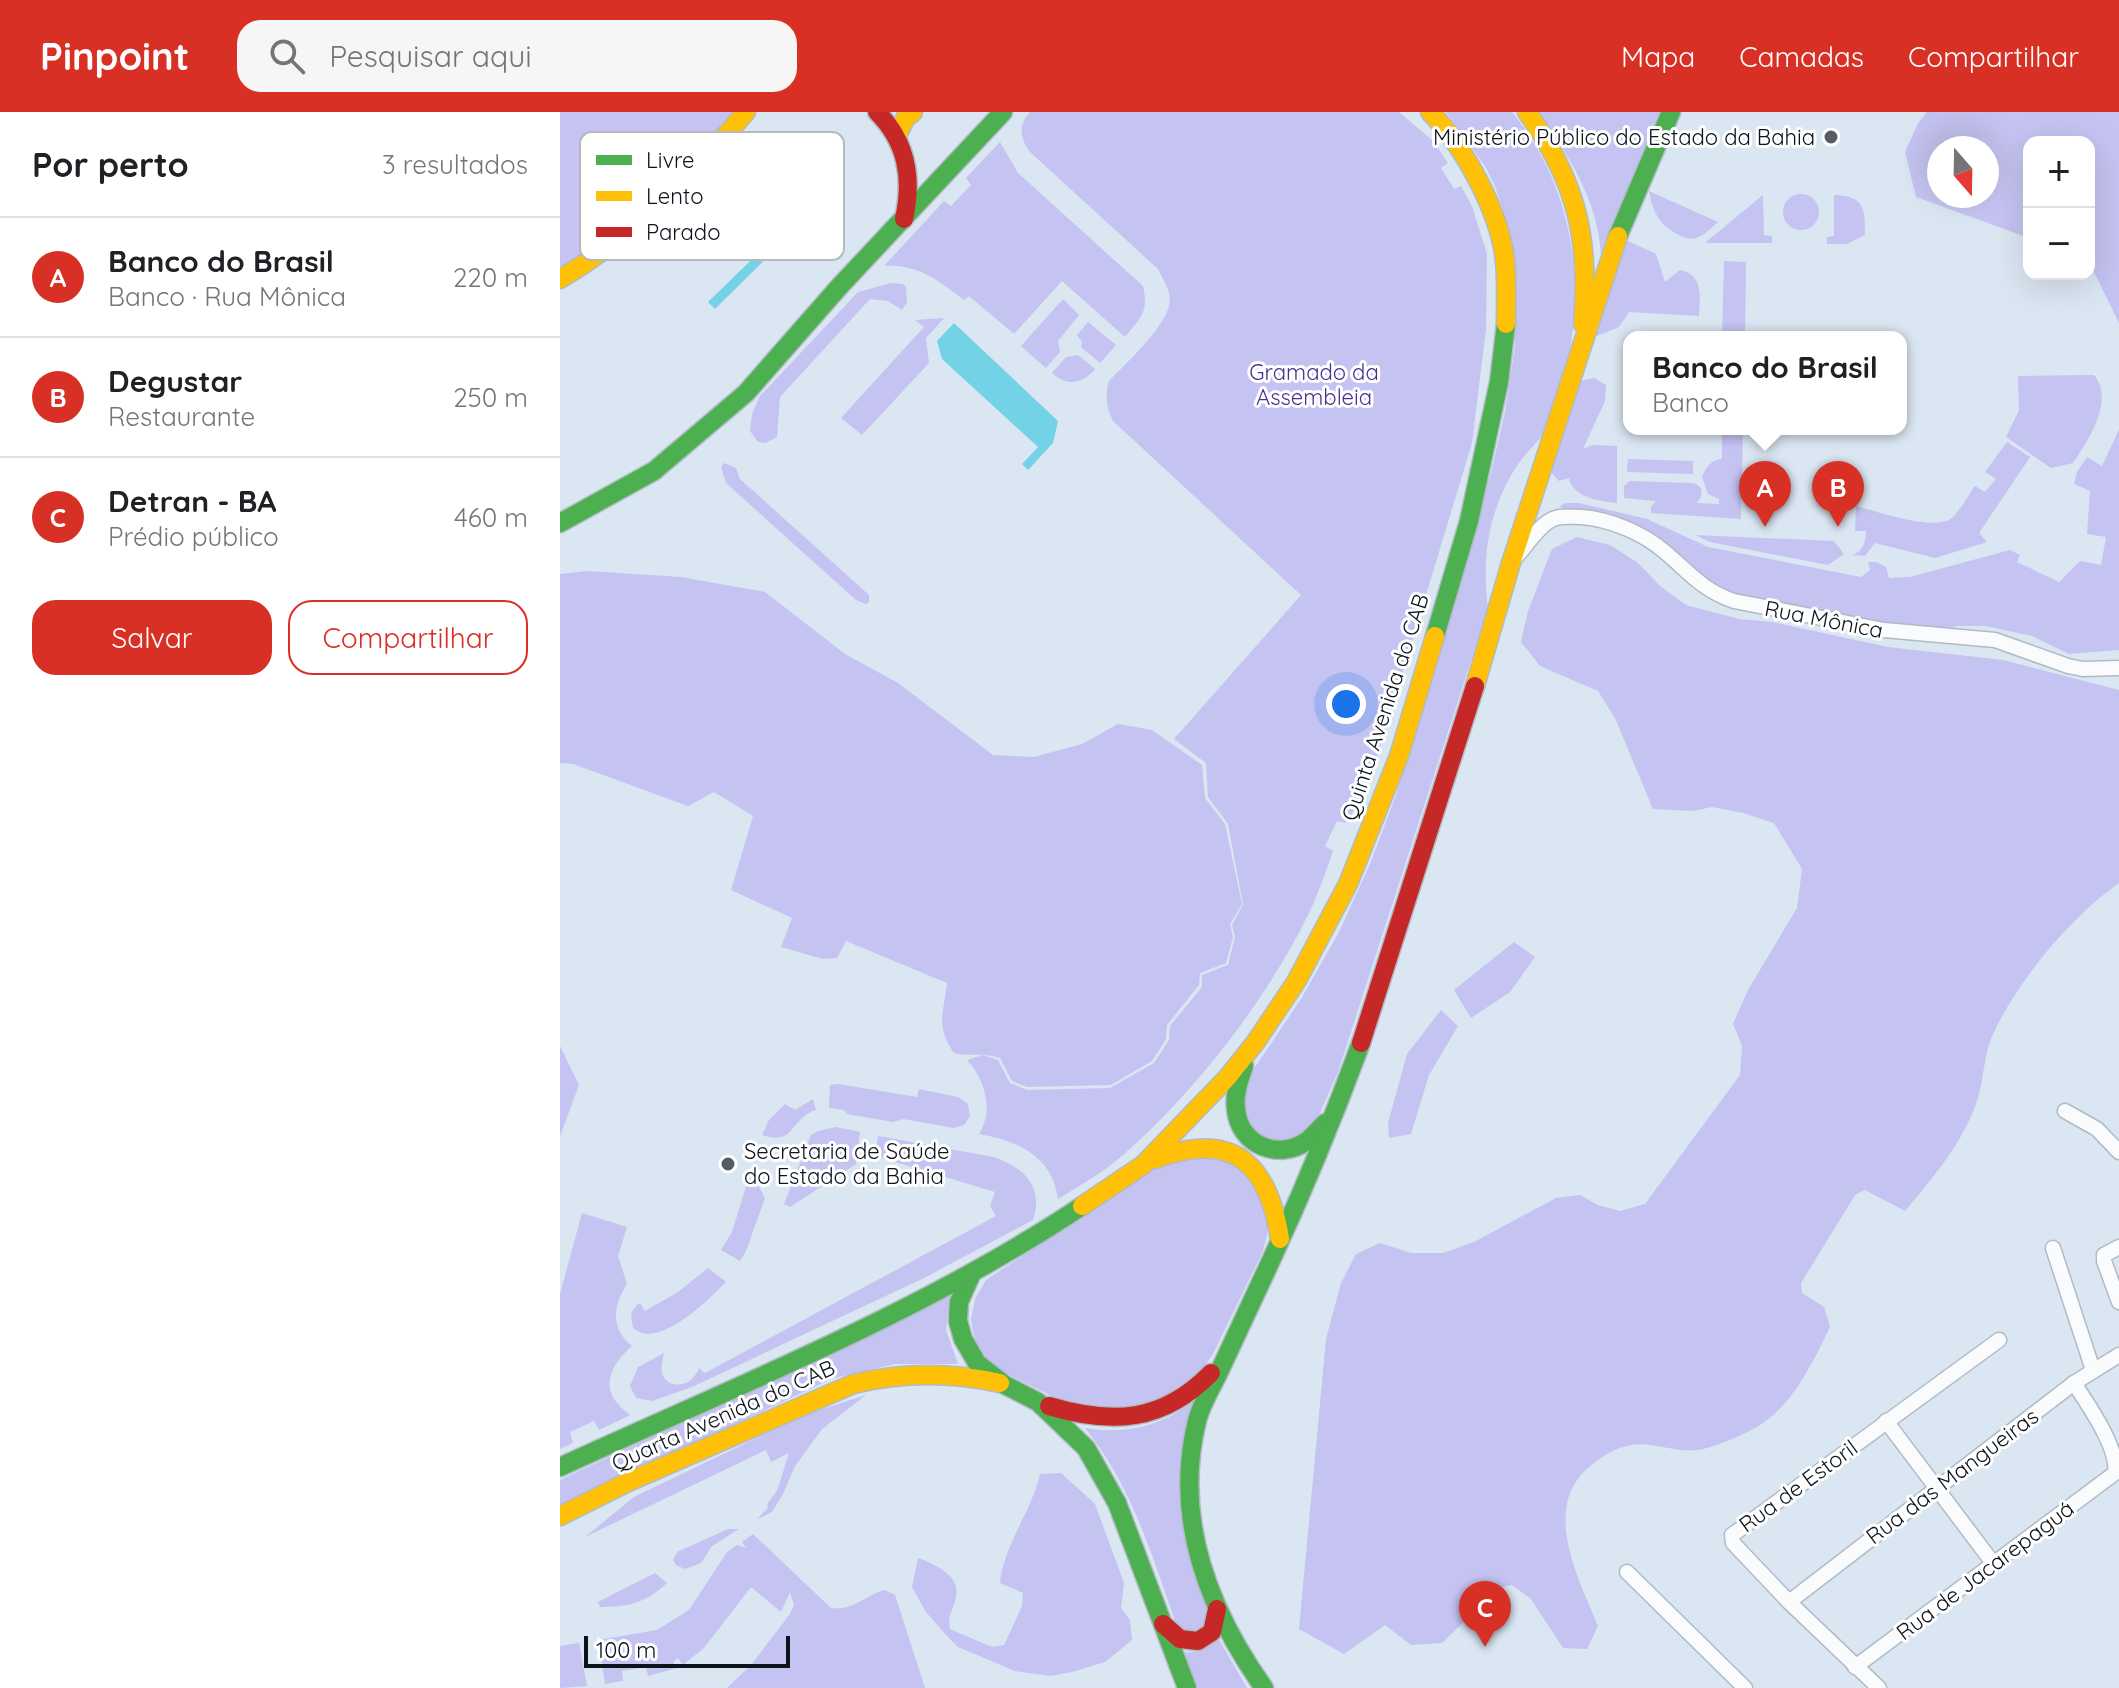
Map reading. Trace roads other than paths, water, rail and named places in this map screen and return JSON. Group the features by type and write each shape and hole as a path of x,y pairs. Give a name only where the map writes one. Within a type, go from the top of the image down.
{"main road":[{"path":"728,132 746,112"},
{"path":"877,112 897,136 906,156 910,199 904,220"},
{"path":"897,136 905,119 913,112"},
{"path":"560,523 654,471 746,393 839,287 1003,112"},
{"name":"Quinta Avenida do CAB","path":"972,1273 1031,1239 1143,1165 1198,1110 1255,1043 1296,982 1348,884 1399,756 1469,521 1499,382 1506,334 1505,260 1496,219 1464,157 1443,125 1430,112"},
{"path":"1527,112 1559,161 1583,227 1586,271 1578,365"},
{"path":"1264,1688 1242,1657 1217,1609 1195,1547 1187,1496 1197,1419 1280,1241 1337,1108 1382,983 1458,744 1511,563 1622,225 1671,112"},
{"path":"560,279 589,260"},
{"path":"1255,1043 1240,1074 1234,1099 1234,1113 1247,1139 1271,1152 1300,1147 1312,1138 1337,1108"},
{"path":"1143,1165 1187,1147 1224,1149 1243,1159 1260,1175 1270,1191 1279,1223 1280,1241"},
{"path":"972,1273 959,1302 958,1321 963,1339 977,1363 1005,1385 1038,1402 1100,1418 1146,1414 1184,1398 1222,1360"},
{"name":"Quarta Avenida do CAB","path":"560,1467 819,1348 972,1273"},
{"name":"Quarta Avenida do CAB","path":"560,1516 628,1482 853,1384 883,1376 926,1372 1005,1385"},
{"path":"1038,1402 1086,1448 1107,1482 1187,1688"},
{"path":"1162,1623 1177,1639 1187,1643 1197,1642 1214,1630 1217,1609"}],"street":[{"name":"Rua Mônica","path":"1511,563 1550,520 1587,517 1625,528 1663,550 1701,585 1734,601 1884,630 1995,640 2068,666 2118,669"},
{"path":"2065,1111 2097,1129 2119,1152"},
{"path":"2119,1247 2104,1255 2119,1302"},
{"path":"2053,1248 2093,1370"},
{"name":"Rua de Estoril","path":"1879,1688 1789,1602 1733,1543 1733,1532 1999,1340"},
{"name":"Rua das Mangueiras","path":"1789,1602 2074,1383 2119,1355"},
{"name":"Rua de Jacarepaguá","path":"1855,1667 2115,1473 2119,1458 2116,1450 2074,1383"},
{"path":"1886,1421 1993,1563"},
{"path":"1627,1572 1745,1688"}],"place":[{"name":"Ministério Público do Estado da Bahia","path":"1831,137"},
{"name":"Banco do Brasil","path":"1765,527"},
{"name":"Degustar","path":"1838,527"},
{"name":"Secretaria de Saúde do Estado da Bahia","path":"728,1164"},
{"name":"Detran - BA","path":"1485,1647"}],"park label":[{"name":"Gramado da Assembleia","path":"1314,384"}]}
